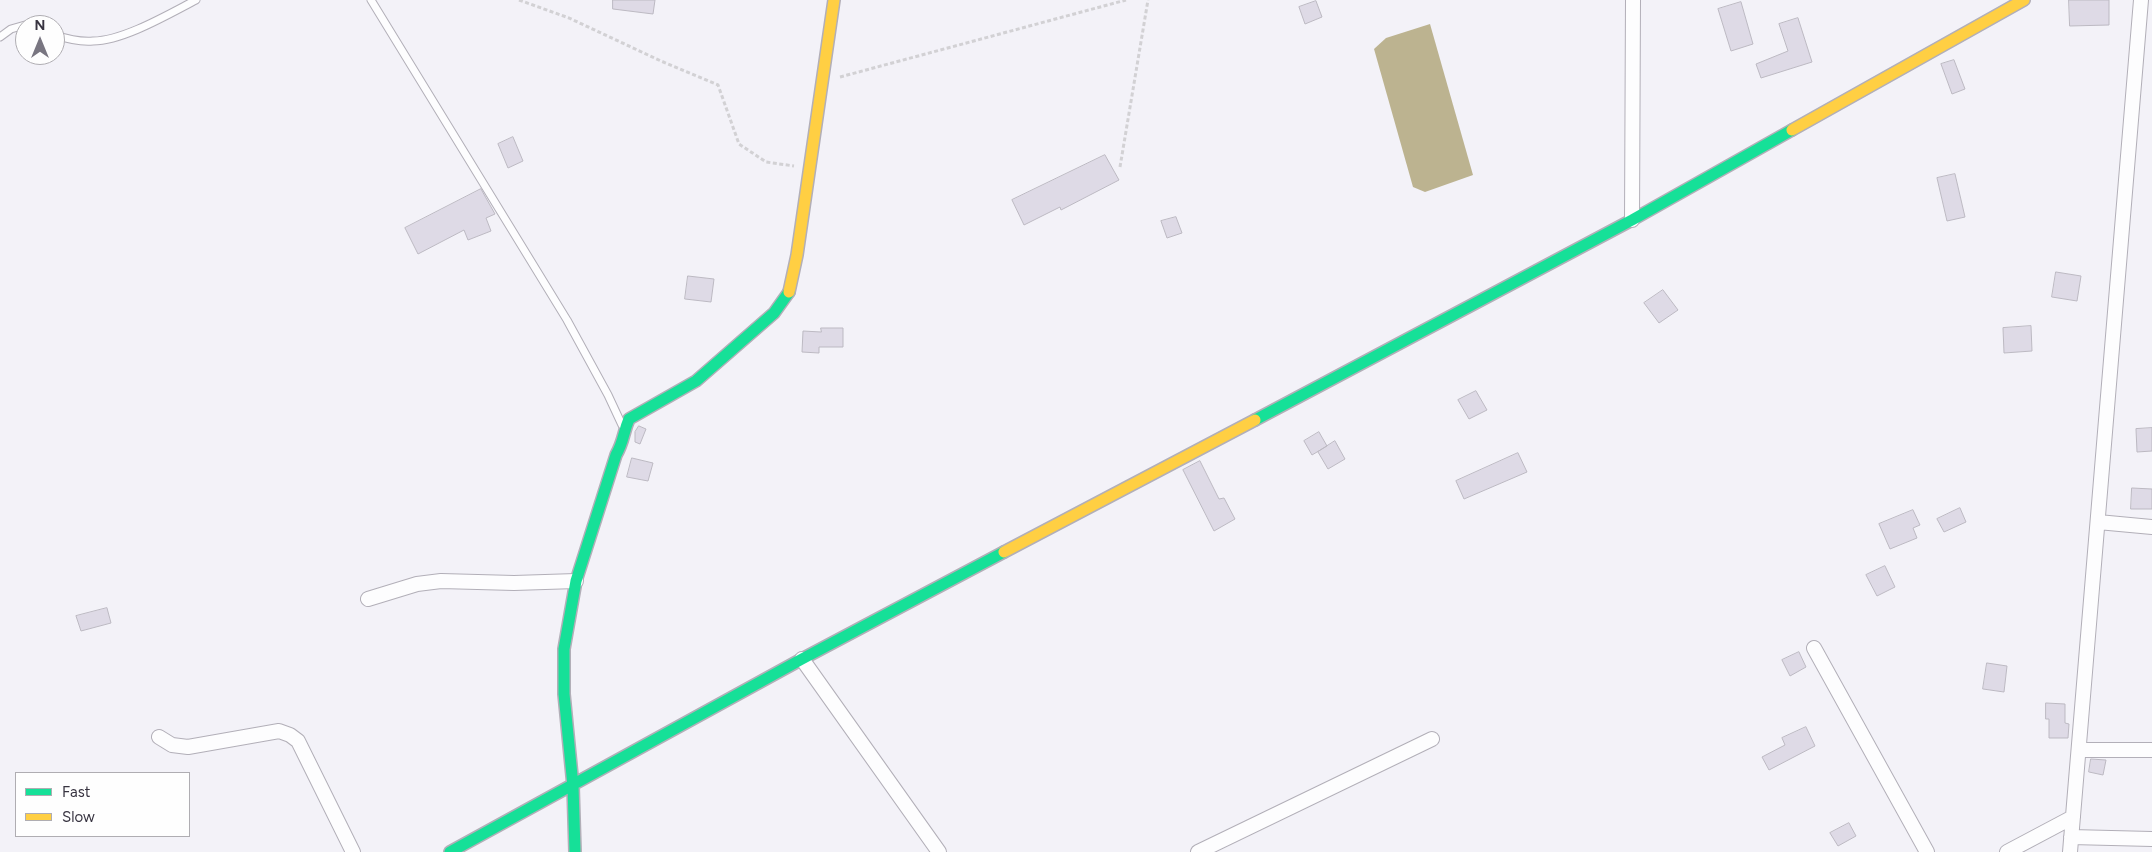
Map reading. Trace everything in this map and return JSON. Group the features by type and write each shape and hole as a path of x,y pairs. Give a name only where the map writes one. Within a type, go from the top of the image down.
{"street":[{"path":"575,852 573,786 564,694 564,649 576,581 616,455 624,442 624,430 630,419 696,381 774,313 790,290 834,0"},
{"path":"1632,220 1633,0"},
{"path":"450,852 608,768 802,659 1632,220 2024,0"},
{"path":"2070,852 2141,0"},
{"path":"2098,522 2152,527"},
{"path":"368,599 417,584 441,581 514,583 576,581"},
{"path":"1814,648 1927,852"},
{"path":"802,659 939,852"},
{"path":"159,737 172,745 188,747 279,731 290,735 298,742 353,852"},
{"path":"1198,852 1432,739"},
{"path":"2079,750 2152,750"},
{"path":"2007,852 2074,817"},
{"path":"2071,837 2152,839"}],"lane":[{"path":"65,38 94,42 116,38 196,0"},
{"path":"371,0 567,320 608,395 624,430"},
{"path":"0,37 15,28"}],"path":[{"path":"519,0 577,22 718,85 739,144 766,162 809,168"},
{"path":"822,81 1126,0"},
{"path":"1120,167 1148,0"}],"shaded area":[{"path":"1430,24 1473,175 1425,192 1413,187 1374,49 1386,38"}],"building":[{"path":"613,0 655,0 653,14 613,9"},
{"path":"2069,0 2109,0 2109,25 2070,26"},
{"path":"1316,1 1322,17 1305,24 1299,7"},
{"path":"1741,2 1753,44 1731,51 1718,9"},
{"path":"1798,18 1812,62 1761,78 1756,64 1788,51 1779,24"},
{"path":"1954,60 1965,89 1952,94 1941,64"},
{"path":"513,137 523,161 508,168 498,144"},
{"path":"1105,155 1119,180 1061,210 1060,207 1024,225 1012,200"},
{"path":"1955,174 1965,217 1947,221 1937,178"},
{"path":"481,189 495,214 486,218 491,231 468,240 464,230 418,254 405,228"},
{"path":"1176,217 1182,233 1167,238 1161,221"},
{"path":"2056,272 2081,276 2077,301 2052,297"},
{"path":"688,276 714,279 711,302 685,299"},
{"path":"1663,290 1678,310 1659,323 1644,303"},
{"path":"2031,326 2032,351 2004,353 2003,328"},
{"path":"821,328 843,328 843,347 819,347 819,353 802,352 803,331 821,332"},
{"path":"1476,391 1487,410 1469,419 1458,400"},
{"path":"639,426 646,429 640,444 635,442 635,432"},
{"path":"2152,428 2152,451 2137,452 2136,429"},
{"path":"1319,432 1327,446 1312,455 1304,441"},
{"path":"1335,441 1345,459 1328,469 1318,452"},
{"path":"1518,453 1527,472 1464,499 1456,481"},
{"path":"632,458 653,463 648,481 627,477"},
{"path":"1200,461 1219,499 1224,498 1235,519 1214,531 1183,470"},
{"path":"2132,488 2152,489 2152,509 2131,509"},
{"path":"1960,508 1966,522 1944,532 1937,519"},
{"path":"1913,510 1920,525 1913,528 1917,538 1890,549 1879,524"},
{"path":"1885,566 1895,587 1877,596 1866,575"},
{"path":"107,608 111,623 81,631 76,616"},
{"path":"1799,652 1806,667 1790,676 1782,660"},
{"path":"1987,663 2007,666 2004,692 1983,689"},
{"path":"2046,703 2065,704 2065,723 2069,724 2068,738 2049,738 2049,719 2046,719"},
{"path":"1806,727 1815,746 1769,770 1762,757 1785,745 1782,738"},
{"path":"2091,759 2106,760 2103,775 2089,772"},
{"path":"1849,823 1856,836 1838,846 1830,833"}],"traffic: fast":[{"path":"1255,420 1632,220 1792,130"},
{"path":"575,852 573,786 564,694 564,649 576,581 627,424 629,419 696,381 774,313 789,292"},
{"path":"450,852 802,659 1004,552"}],"traffic: slow":[{"path":"789,292 797,255 834,0"},
{"path":"1792,130 2024,0"},
{"path":"1004,552 1255,420"}]}
